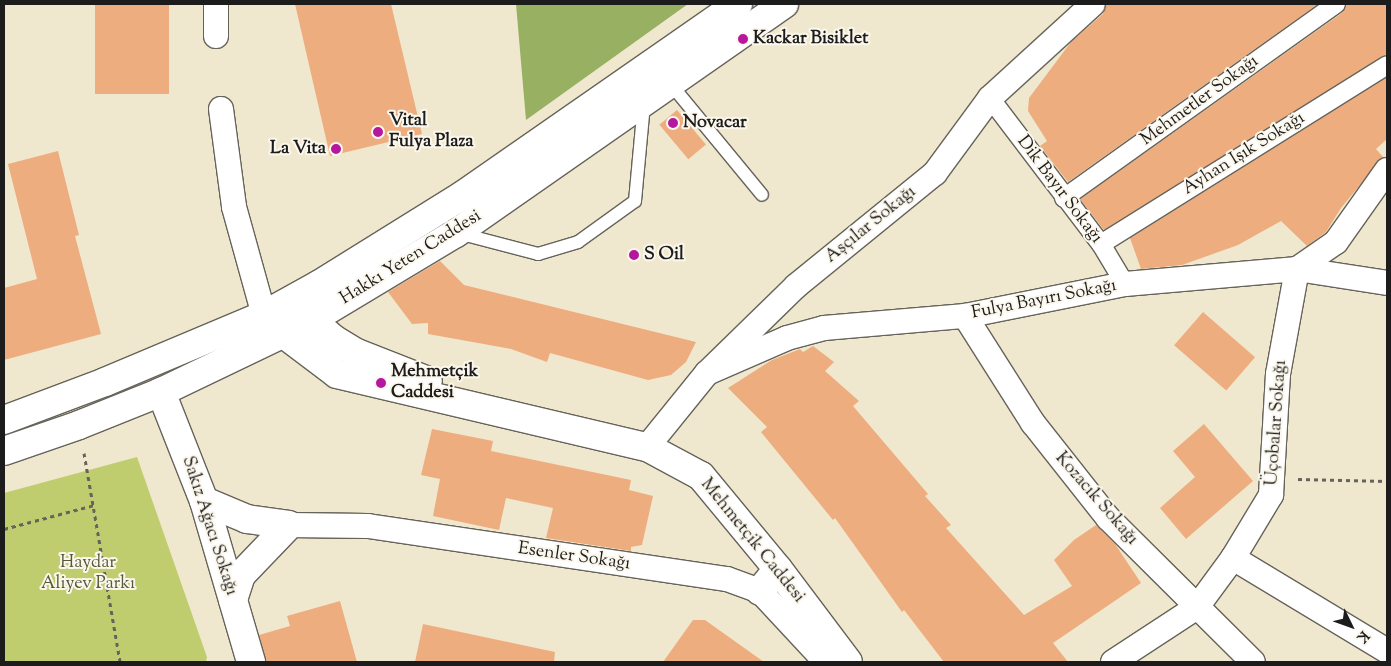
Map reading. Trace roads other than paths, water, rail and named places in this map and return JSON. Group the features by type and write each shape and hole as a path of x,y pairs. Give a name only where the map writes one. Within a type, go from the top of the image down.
{"main road":[{"name":"Hakkı Yeten Caddesi","path":"4,420 106,382 264,315 463,195 738,4"},
{"name":"Hakkı Yeten Caddesi","path":"4,451 79,425 161,392 311,320 456,233 669,82 784,4"},
{"path":"264,315 311,320"},
{"name":"Mehmetçik Caddesi","path":"264,315 284,334 337,374 647,447 701,476 778,569 848,662"},
{"name":"Mehmetçik Caddesi","path":"311,320 335,340 357,353 520,416"},
{"name":"Sakız Ağacı Sokağı","path":"161,392 204,501 249,661"},
{"path":"204,501 247,519 289,525"},
{"path":"233,600 241,576 289,525"},
{"path":"760,591 778,569"}],"street":[{"path":"216,4 216,36"},
{"name":"Aşçılar Sokağı","path":"647,447 707,373 796,286 935,173 990,98 1093,4"},
{"name":"Mehmetler Sokağı","path":"1064,198 1336,4"},
{"name":"Ayhan Işık Sokağı","path":"1101,244 1387,65"},
{"name":"Dik Bayır Sokağı","path":"990,98 1064,198 1101,244 1125,284"},
{"path":"221,109 234,207 264,315"},
{"path":"1297,269 1336,242 1387,170"},
{"name":"Fulya Bayırı Sokağı","path":"707,373 787,338 824,328 965,316 1125,284 1297,269 1387,283"},
{"name":"Üçobalar Sokağı","path":"1113,662 1197,607 1233,558 1271,495 1270,479 1278,374 1297,269"},
{"name":"Kozacık Sokağı","path":"965,316 1033,423 1108,518 1253,662"},
{"name":"Esenler Sokağı","path":"289,525 368,526 727,579 760,591 826,662"},
{"path":"1233,558 1387,651"}],"lane":[{"path":"669,82 762,195"},
{"path":"456,233 538,254 578,242 636,201 644,100"}],"place":[{"name":"Kackar Bisiklet","path":"743,39"},
{"name":"Novacar","path":"673,123"},
{"name":"Vital Fulya Plaza","path":"378,132"},
{"name":"La Vita","path":"336,149"},
{"name":"S Oil","path":"634,255"},
{"name":"Mehmetçik Caddesi","path":"381,383"}],"park label":[{"name":"Haydar Aliyev Parkı","path":"88,574"}]}
